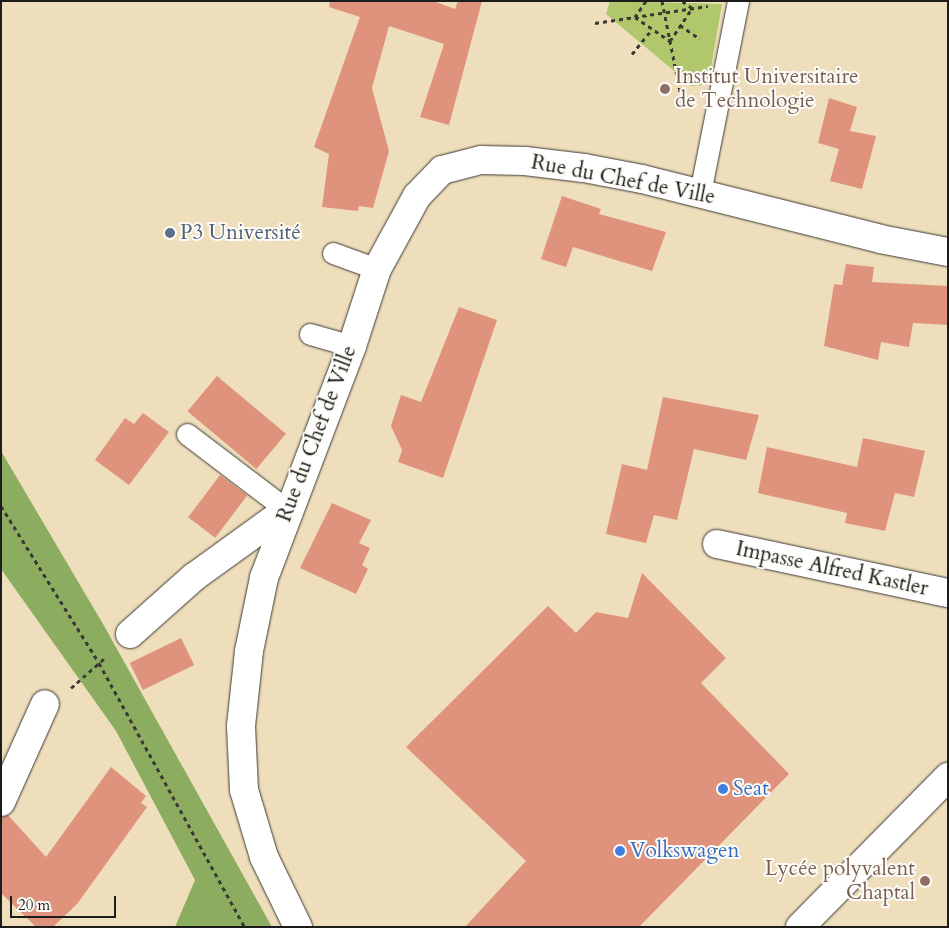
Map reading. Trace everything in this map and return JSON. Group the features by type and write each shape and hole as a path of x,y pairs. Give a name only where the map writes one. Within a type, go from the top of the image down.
{"street":[{"name":"Rue du Chef de Ville","path":"298,927 264,856 244,790 241,726 249,651 264,578 287,510 352,346 377,269 417,196 442,170 482,160 524,161 584,168 700,194 880,239 948,252"},
{"path":"130,634 194,577 287,510"},
{"name":"Impasse Alfred Kastler","path":"717,544 948,593"},
{"path":"1,802 45,704"},
{"path":"800,927 948,777"}],"lane":[{"path":"700,194 738,1"},
{"path":"333,253 377,269"},
{"path":"310,334 352,346"},
{"path":"187,434 287,510"}],"path":[{"path":"635,17 646,1"},
{"path":"662,1 681,96"},
{"path":"682,1 692,8"},
{"path":"595,23 738,1"},
{"path":"670,41 692,8"},
{"path":"635,17 670,41"},
{"path":"632,54 652,29"},
{"path":"1,506 99,664 245,927"},
{"path":"45,704 77,684 130,634"}],"green space":[{"path":"610,1 722,4 709,79 701,85 692,86 606,14"},
{"path":"1,451 103,624 272,927 175,927 195,880 116,731 1,569"}],"building":[{"path":"330,1 433,1 455,9 458,1 482,1 449,125 420,117 444,44 389,26 372,88 389,151 373,208 359,206 358,211 322,207 329,154 314,147 360,17 329,7"},
{"path":"829,98 857,107 850,131 876,136 862,189 830,181 839,149 818,143"},
{"path":"562,196 601,209 599,214 666,232 652,271 573,247 566,267 541,259"},
{"path":"846,264 874,267 872,282 948,286 948,325 913,323 909,347 881,342 878,360 824,346 834,284 842,285"},
{"path":"459,307 497,320 443,478 398,462 402,450 391,426 401,395 421,402"},
{"path":"217,376 286,434 256,469 187,411"},
{"path":"663,397 759,415 746,460 694,449 677,520 654,515 646,543 606,534 622,464 647,470"},
{"path":"143,413 169,432 129,485 95,460 125,418 134,424"},
{"path":"863,438 925,451 914,497 895,493 885,531 845,523 847,513 758,493 767,447 857,467"},
{"path":"220,475 247,495 215,538 188,517"},
{"path":"332,503 371,520 359,543 370,548 362,565 368,569 356,594 300,568"},
{"path":"642,573 726,658 701,683 789,774 639,927 465,927 526,861 406,747 548,606 576,633 596,612 628,618"},
{"path":"181,638 194,665 143,690 130,663"},
{"path":"111,767 146,796 141,803 147,807 77,904 53,927 36,927 1,893 1,817 8,815 46,857"}],"place":[{"name":"Institut Universitaire de Technologie","path":"665,89"},
{"name":"P3 Université","path":"170,233"},
{"name":"Seat","path":"723,789"},
{"name":"Volkswagen","path":"620,851"},
{"name":"Lycée polyvalent Chaptal","path":"925,881"}]}
